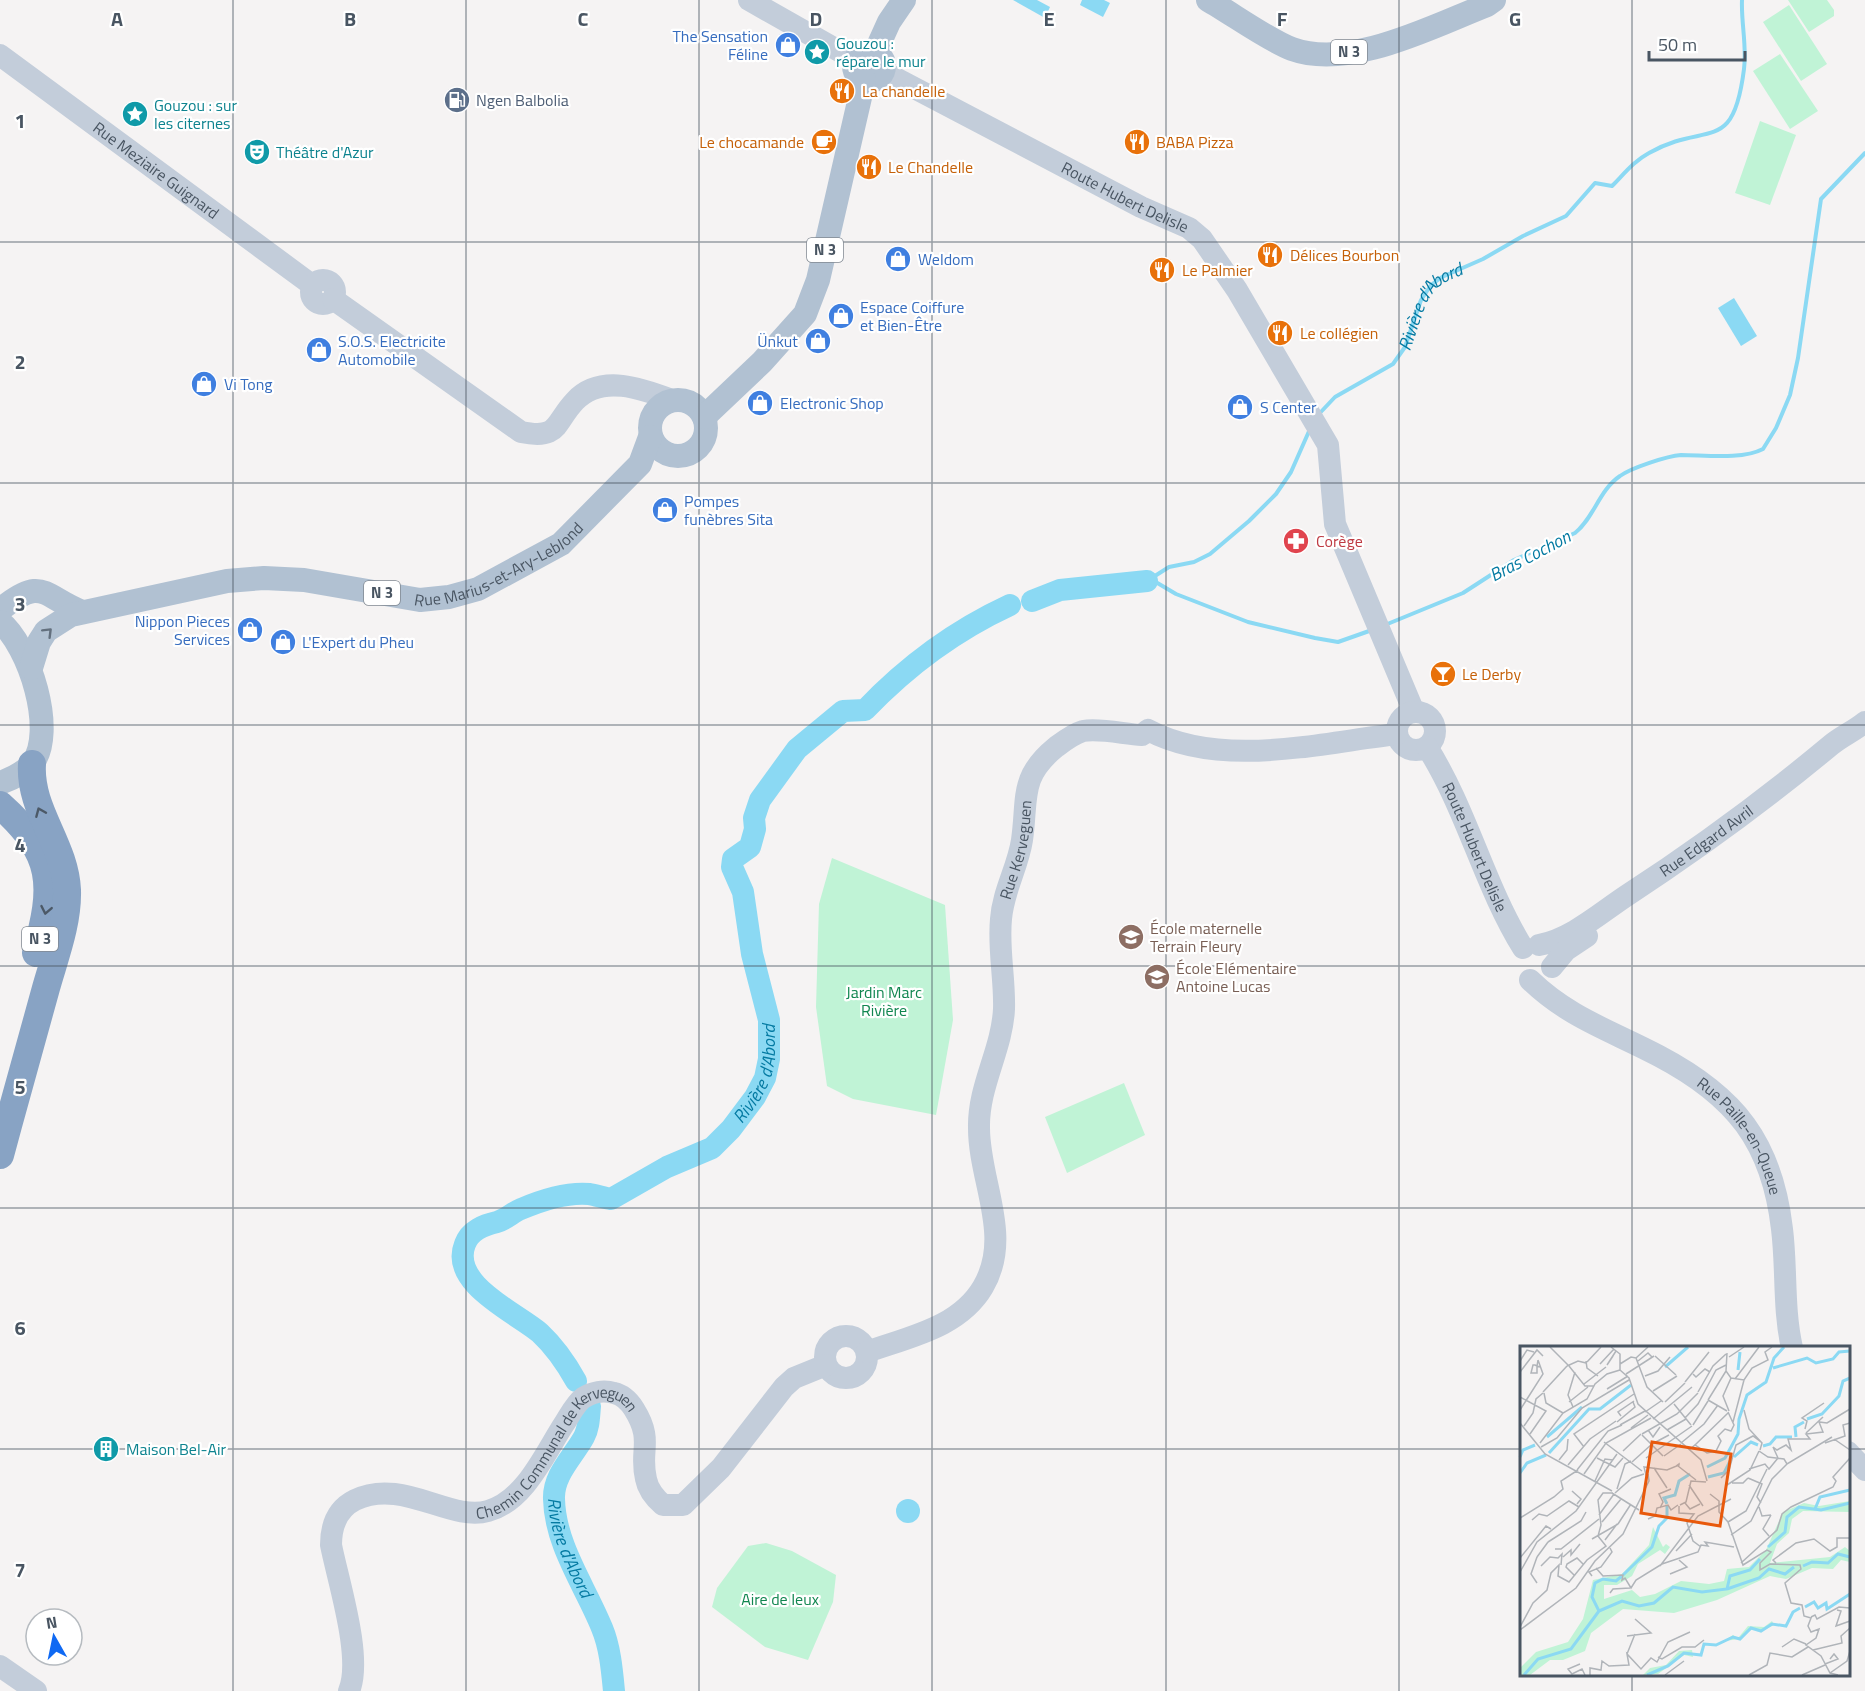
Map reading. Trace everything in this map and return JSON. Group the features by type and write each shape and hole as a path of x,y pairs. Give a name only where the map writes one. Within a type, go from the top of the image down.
{"highway":[{"name":"N 3","path":"0,1155 66,914 65,872 59,850 37,804 32,785 32,764"},
{"name":"N 3","path":"0,805 17,820 36,845 48,879 49,896 43,928 0,1085"}],"main road":[{"name":"N 3","path":"680,408 730,390 762,362 805,315 818,280 869,66 889,22 904,0"},
{"name":"N 3","path":"1208,0 1291,49 1316,54 1346,53 1387,43 1487,5 1494,0"},
{"path":"680,408 705,436 697,449 683,456 667,454 657,447 650,437 649,429 680,408"},
{"name":"Rue Marius-et-Ary-Leblond","path":"31,668 45,631 59,622 82,612 227,581 264,578 304,580 420,600 449,597 478,589 561,544 640,464 650,437"},
{"name":"Rue Marius-et-Ary-Leblond","path":"640,464 667,454"},
{"path":"7,604 33,591 48,592 82,612"},
{"name":"N 3","path":"0,622 15,638 31,668 40,725 38,751 32,764"},
{"path":"0,783 18,775 32,764"}],"street":[{"name":"Route Hubert Delisle","path":"749,0 869,66 1141,207 1189,228 1211,250 1323,436 1330,456 1335,524 1414,712"},
{"name":"Rue Meziaire Guignard","path":"0,55 312,285 320,280 331,282 335,289 333,299 521,432 537,435 552,431 575,400 594,389 627,386 644,389 680,408"},
{"path":"1414,712 1427,715 1435,725 1434,737 1427,747 1421,750 1409,749 1397,734 1399,722 1414,712"},
{"name":"Rue Edgard Avril","path":"1531,947 1552,943 1576,930 1703,846 1781,788 1834,742 1865,722"},
{"name":"Rue Kerveguen","path":"826,1365 825,1352 838,1338 852,1337 859,1340 867,1352 934,1329 953,1318 971,1303 983,1287 992,1267 997,1243 980,1154 980,1106 1004,1011 1002,911 1018,864 1030,774 1039,761 1067,738 1084,731 1142,735 1148,730 1174,741 1229,751 1290,748 1397,734"},
{"name":"Rue Edgard Avril","path":"1544,973 1566,950 1711,854 1865,736"},
{"name":"Route Hubert Delisle","path":"1427,747 1442,770 1506,919 1531,947 1551,956 1544,973"},
{"path":"1531,947 1516,964 1520,974 1544,973"},
{"name":"Rue Paille-en-Queue","path":"1544,973 1566,1010 1579,1019 1659,1056 1705,1082 1735,1109 1750,1129 1767,1166 1782,1229 1785,1299 1791,1346"},
{"name":"Chemin Communal de Kerveguen","path":"349,1691 354,1666 353,1656 331,1545 331,1532 339,1512 349,1503 364,1496 386,1493 414,1497 472,1513 487,1512 501,1506 527,1482 578,1403 600,1392 620,1395 630,1402 645,1425 647,1440 645,1477 649,1489 663,1505 683,1504 721,1468 784,1387 794,1378 826,1365"},
{"path":"1850,1454 1865,1470"},
{"path":"0,1665 36,1691"}],"green space":[{"path":"1788,0 1827,0 1834,10 1834,16 1809,32"},
{"path":"1789,5 1827,64 1801,81 1763,22"},
{"path":"1780,54 1818,111 1790,129 1753,71"},
{"path":"1760,121 1796,135 1770,205 1735,193"},
{"name":"Jardin Marc Rivière","path":"832,858 945,905 953,1020 936,1115 853,1099 827,1086 816,1007 819,904"},
{"path":"1124,1083 1145,1135 1067,1173 1045,1117"},
{"name":"Aire de Ieux","path":"766,1543 792,1551 836,1575 833,1602 808,1660 765,1647 712,1607 717,1588 748,1546"}],"water":[{"path":"1013,0 1037,0 1050,7 1045,18"},
{"path":"1082,0 1104,0 1110,3 1103,17 1080,5"},
{"path":"1734,298 1757,336 1741,346 1718,308"},
{"path":"908,1499 916,1503 920,1511 916,1519 908,1523 900,1519 896,1511 900,1503"}],"waterway":[{"name":"Rivière d'Abord","path":"1318,415 1335,397 1393,364 1405,347 1421,300 1431,285 1442,277 1483,259 1523,236 1566,216 1595,183 1612,186 1649,153 1687,138 1714,132 1724,126 1733,115 1744,69 1742,0"},
{"name":"Bras Cochon","path":"1385,625 1463,593 1514,560 1575,533 1582,527 1613,482 1632,469 1681,455 1734,456 1763,449 1776,428 1790,395 1798,358 1821,199 1865,153"},
{"name":"Rivière d'Abord","path":"1147,581 1169,567 1194,562 1210,554 1249,521 1276,494 1291,472 1310,429"},
{"name":"Bras Cochon","path":"1147,581 1154,581 1176,594 1248,622 1315,638 1338,642 1372,630"},
{"name":"Rivière d'Abord","path":"1032,601 1060,590 1147,581"},
{"name":"Rivière d'Abord","path":"576,1381 560,1356 540,1333 502,1307 476,1284 467,1272 463,1258 467,1239 482,1227 501,1221 518,1210 554,1197 592,1194 611,1199 667,1167 712,1148 731,1129 755,1097 765,1078 769,1059 769,1020 752,954 743,892 732,867 733,859 750,847 755,829 754,818 760,800 797,749 843,711 865,710 915,664 970,626 1010,605"},
{"name":"Rivière d'Abord","path":"590,1406 586,1434 560,1474 554,1499 565,1549 605,1635 614,1691"}],"place":[{"name":"The Sensation Féline","path":"788,45"},
{"name":"Gouzou : répare le mur","path":"817,52"},
{"name":"La chandelle","path":"842,91"},
{"name":"Ngen Balbolia","path":"457,100"},
{"name":"Gouzou : sur les citernes","path":"135,114"},
{"name":"Le chocamande","path":"824,142"},
{"name":"BABA Pizza","path":"1137,142"},
{"name":"Théâtre d'Azur","path":"257,152"},
{"name":"Le Chandelle","path":"869,167"},
{"name":"Délices Bourbon","path":"1270,255"},
{"name":"Weldom","path":"898,259"},
{"name":"Le Palmier","path":"1162,270"},
{"name":"Espace Coiffure et Bien-Être","path":"841,316"},
{"name":"Le collégien","path":"1280,333"},
{"name":"Ünkut","path":"818,341"},
{"name":"S.O.S. Electricite Automobile","path":"319,350"},
{"name":"Vi Tong","path":"204,384"},
{"name":"Electronic Shop","path":"760,403"},
{"name":"S Center","path":"1240,407"},
{"name":"Pompes funèbres Sita","path":"665,510"},
{"name":"Corège","path":"1296,541"},
{"name":"Nippon Pieces Services","path":"250,630"},
{"name":"L'Expert du Pheu","path":"283,642"},
{"name":"Le Derby","path":"1443,674"},
{"name":"École maternelle Terrain Fleury","path":"1131,937"},
{"name":"École Elémentaire Antoine Lucas","path":"1157,977"},
{"name":"Maison Bel-Air","path":"106,1449"}]}
